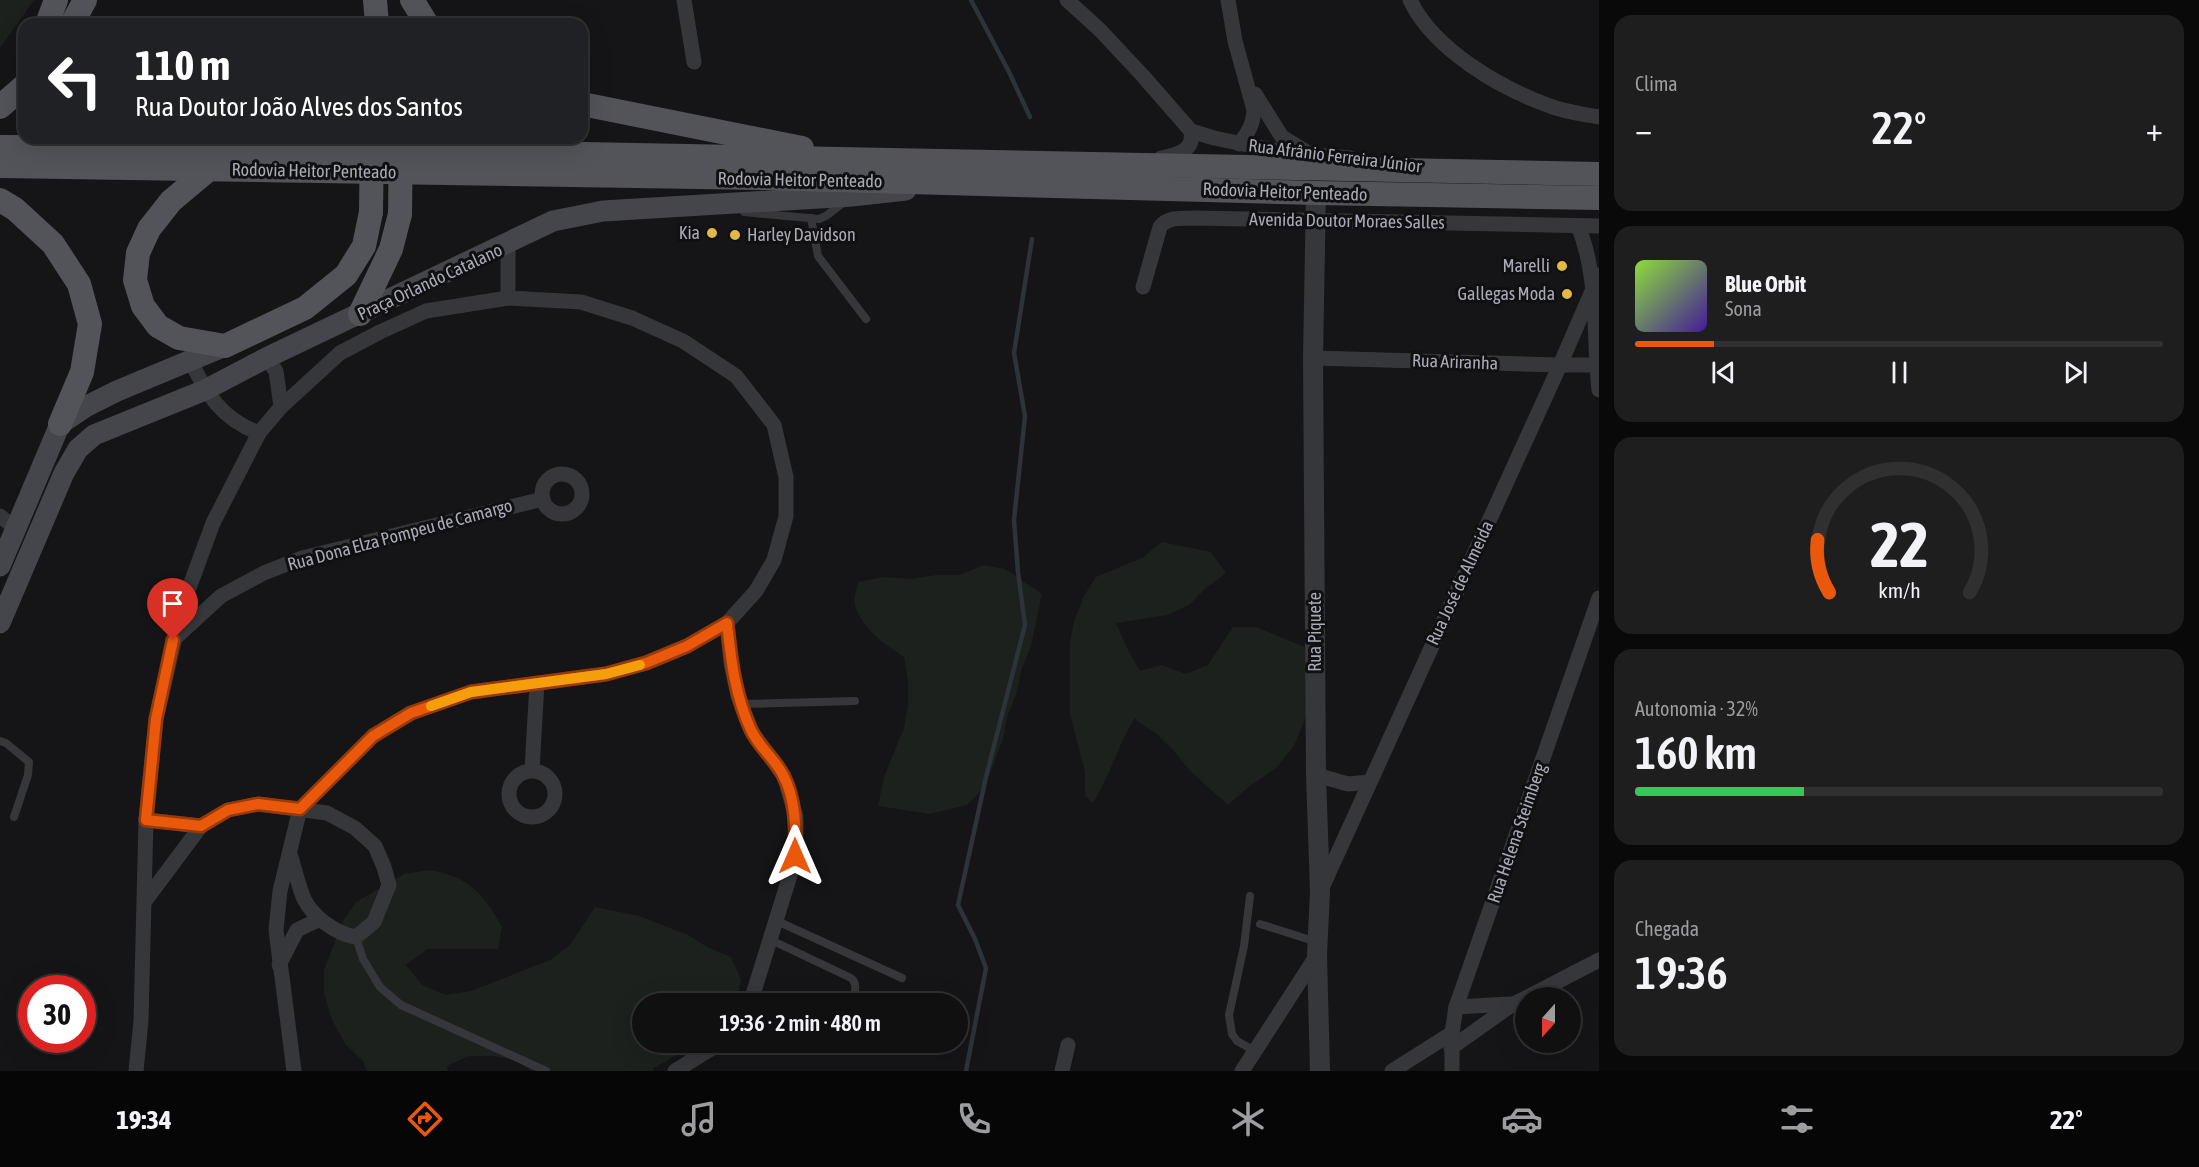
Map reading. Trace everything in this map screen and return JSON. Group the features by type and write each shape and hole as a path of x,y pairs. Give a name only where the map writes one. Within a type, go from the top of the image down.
{"main road":[{"path":"49,18 56,0"},
{"path":"75,18 85,0"},
{"path":"375,0 376,18"},
{"path":"402,0 404,18"},
{"path":"412,0 423,18"},
{"path":"0,107 18,91"},
{"path":"588,105 863,161"},
{"path":"214,144 227,147"},
{"path":"60,424 87,406 117,391 225,346 305,309 346,275 364,246 371,212 372,144"},
{"path":"360,314 391,249 400,214 401,144"},
{"name":"Rodovia Heitor Penteado","path":"0,147 227,147 1599,174"},
{"name":"Rodovia Heitor Penteado","path":"0,166 750,178 1599,198"},
{"path":"208,170 171,201 149,229 138,253 135,280 143,306 158,326 179,338 225,346"},
{"path":"508,243 554,221 603,211 852,196 966,184"},
{"path":"0,200 15,209 52,244 79,284 90,324 82,372 50,451 7,522 0,566"},
{"name":"Praça Orlando Catalano","path":"0,623 64,473 78,449 94,435 205,390 266,358 508,243"}],"street":[{"path":"684,0 694,62"},
{"path":"1067,0 1129,61 1191,131 1191,145 1184,152 1124,166"},
{"path":"1228,0 1235,41 1254,110 1249,132 1239,144"},
{"path":"1410,0 1428,29 1465,61 1507,88 1552,107 1599,117"},
{"path":"1244,73 1282,137 1311,156"},
{"name":"Rua Afrânio Ferreira Júnior","path":"1191,131 1239,144 1311,156 1392,160 1444,172"},
{"name":"Rua Piquete","path":"1316,193 1313,358 1320,1071"},
{"name":"Avenida Doutor Moraes Salles","path":"1143,287 1160,227 1166,221 1195,218 1599,226"},
{"path":"1578,226 1588,248 1597,278 1596,364 1599,390"},
{"name":"Praça Orlando Catalano","path":"136,1071 141,1021 146,820 156,719 182,607 213,523 259,434 281,407 340,353 426,311 508,298 508,243"},
{"name":"Rua José de Almeida","path":"1320,891 1560,365 1597,278"},
{"path":"294,1071 276,930 280,891 300,809 373,736 411,713 471,692 606,674 646,663 687,646 727,623 756,591 774,560 786,516 786,477 774,425 736,376 683,341 632,318 581,302 508,298"},
{"path":"266,358 276,371 281,407"},
{"name":"Rua Ariranha","path":"1313,358 1596,364"},
{"path":"190,360 205,390 227,416 241,427 259,434"},
{"name":"Rua Dona Elza Pompeu de Camargo","path":"173,640 221,596 264,573 302,558 543,499"},
{"name":"Rua Helena Steimberg","path":"1452,1071 1452,1040 1456,1007 1599,598"},
{"path":"727,623 731,663 741,704 752,732 784,776 796,817 795,856 754,993"},
{"path":"532,770 537,683"},
{"path":"1316,775 1348,784 1369,783"},
{"path":"145,901 201,826 228,810 258,804 327,813 355,828 375,846 384,867 388,885 374,922 356,937 345,935 320,919 305,900 290,854"},
{"path":"146,820 201,826"},
{"path":"279,965 297,930 320,919"},
{"path":"1242,1071 1318,949"},
{"path":"1547,987 1599,960"},
{"path":"1456,1007 1515,1001"},
{"path":"1392,1071 1515,1004"},
{"path":"1062,1071 1068,1045"},
{"path":"675,1071 704,1053"}],"lane":[{"path":"692,206 819,219 852,196"},
{"path":"811,218 818,256 866,319"},
{"path":"741,704 855,700"},
{"path":"0,741 13,748 29,762 28,775 14,817"},
{"path":"1250,896 1244,946 1229,1015 1232,1034 1237,1041 1255,1051"},
{"path":"777,921 902,978"},
{"path":"1260,924 1318,949"},
{"path":"356,937 363,959 380,987 401,1005 546,1071"},
{"path":"771,940 851,978 855,981 854,993"}],"shaded area":[{"path":"0,0 34,0 21,18 18,18 18,23 0,48"},
{"path":"1162,542 1211,552 1226,573 1189,605 1167,615 1116,623 1140,671 1161,665 1186,674 1208,665 1233,627 1256,627 1305,647 1314,697 1294,746 1276,768 1228,805 1190,771 1157,734 1135,718 1093,803 1085,796 1085,772 1070,714 1070,643 1074,621 1084,596 1096,577 1142,558"},
{"path":"983,565 1005,569 1042,594 1031,646 1007,717 1003,739 984,788 967,805 930,814 878,806 884,777 904,728 908,706 908,682 904,657 868,629 858,614 854,600 858,582 883,577 911,579 936,575 960,575"},
{"path":"430,870 465,882 481,896 502,927 498,949 427,949 406,965 422,985 446,995 471,991 550,960 570,945 595,907 639,916 688,935 707,947 731,957 741,980 738,993 632,993 632,1053 684,1053 678,1054 654,1068 653,1071 531,1071 515,1060 493,1056 469,1056 447,1066 448,1071 367,1071 363,1061 346,1045 332,1020 324,993 324,970 343,921 356,902 404,874"}],"waterway":[{"path":"971,0 1030,117"},
{"path":"966,1071 986,968 958,905 986,777 1025,625 1014,520 1025,416 1014,353 1032,239"}],"slow traffic":[{"path":"431,706 471,692 606,674 640,665"}],"place":[{"name":"Kia","path":"712,233"},
{"name":"Harley Davidson","path":"735,235"},
{"name":"Marelli","path":"1562,266"},
{"name":"Gallegas Moda","path":"1567,294"}],"route":[{"path":"173,640 156,719 146,820 201,826 228,810 258,804 300,809 373,736 411,713 471,692 606,674 646,663 687,646 727,623 731,663 738,696 752,732 784,776 796,817 795,856"}]}
